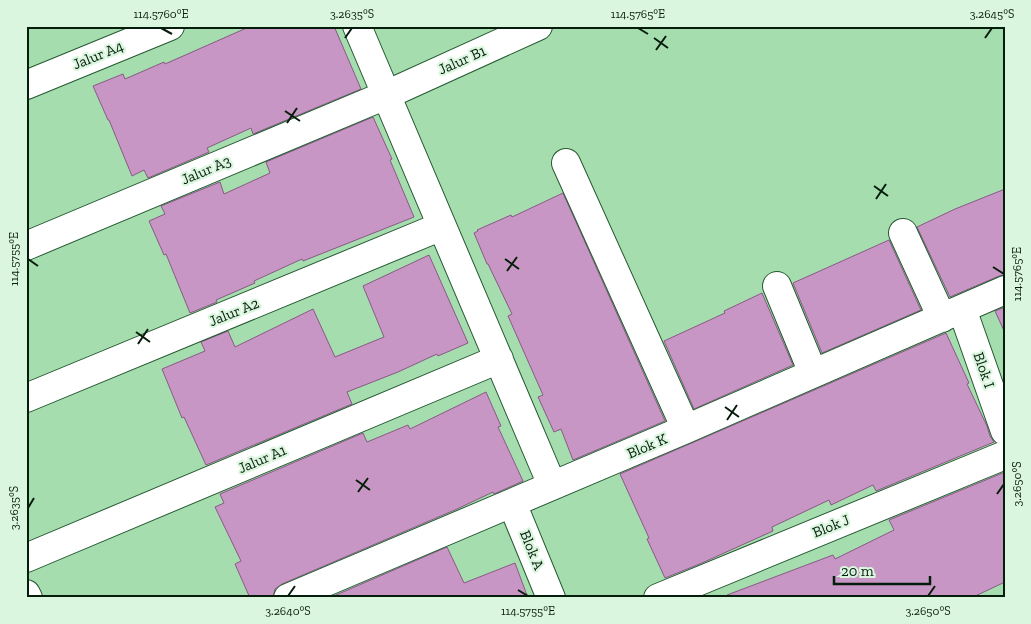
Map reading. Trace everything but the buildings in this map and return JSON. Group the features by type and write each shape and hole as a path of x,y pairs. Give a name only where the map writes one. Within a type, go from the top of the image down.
{"street":[{"name":"Jalur A4","path":"26,85 170,26"},
{"path":"357,26 552,485"},
{"name":"Jalur B1","path":"386,95 538,26"},
{"name":"Jalur A3","path":"26,246 386,95"},
{"path":"566,163 686,430"},
{"name":"Jalur A2","path":"26,398 442,226"},
{"name":"Blok I","path":"903,233 952,314 1005,431"},
{"path":"777,286 812,374"},
{"name":"Blok K","path":"288,598 686,430 1005,290"},
{"name":"Jalur A1","path":"26,558 498,359"},
{"name":"Blok J","path":"658,598 1005,455"},
{"name":"Blok A","path":"512,503 551,598"}]}
